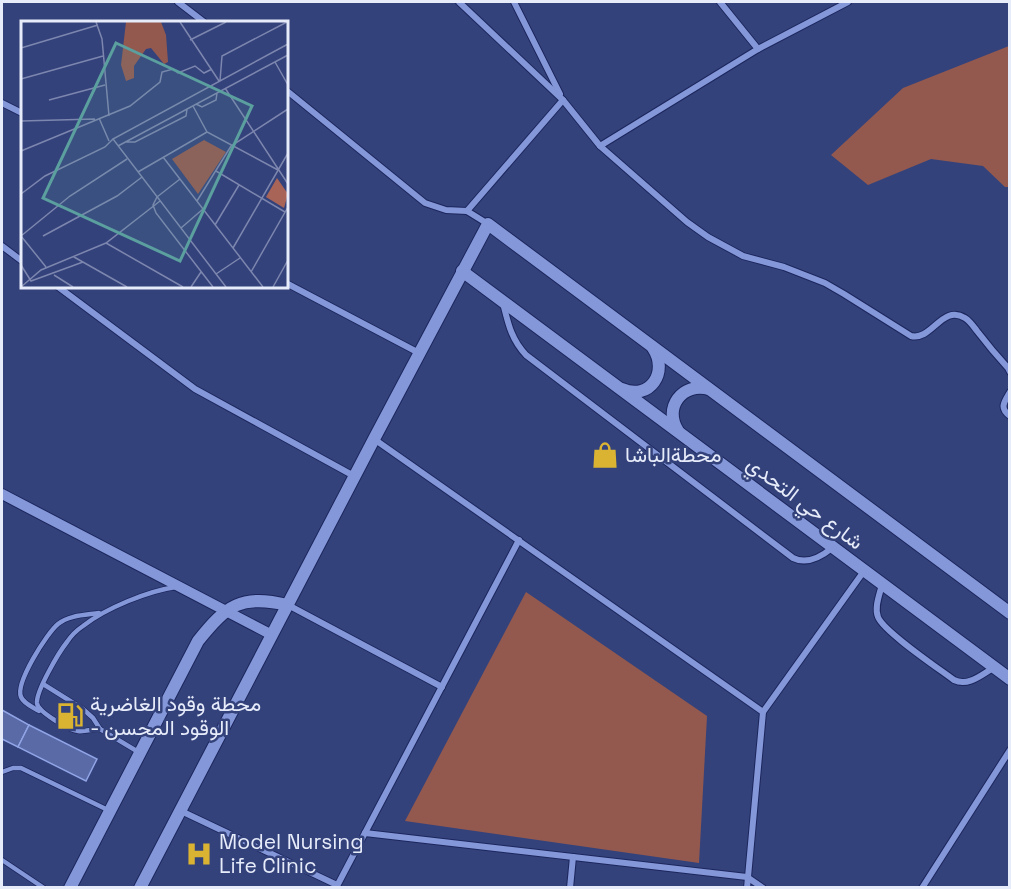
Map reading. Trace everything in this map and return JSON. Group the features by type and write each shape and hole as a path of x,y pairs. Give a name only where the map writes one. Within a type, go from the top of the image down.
{"main road":[{"path":"140,888 488,224"},
{"name":"شارع حي التحدي","path":"488,224 1010,613"},
{"name":"شارع حي التحدي","path":"462,272 1010,679"},
{"path":"618,387 632,392 647,388 653,383 660,370 660,363 654,349 648,343"},
{"path":"686,437 675,426 673,419 678,397 690,388 712,390"},
{"path":"70,888 198,640 217,619 237,605 255,600 269,600 288,605"}],"street":[{"path":"178,2 203,21"},
{"path":"459,2 563,100 600,146 687,222 708,237 743,256 784,267 825,283 911,336 925,334 948,316 964,317 1010,372"},
{"path":"514,2 563,100"},
{"path":"720,2 758,50"},
{"path":"600,146 758,50 848,2"},
{"path":"288,92 425,203 446,210 467,211 488,224"},
{"path":"467,211 563,100"},
{"path":"2,103 21,112"},
{"path":"2,246 21,260"},
{"path":"288,284 419,353"},
{"path":"60,288 195,390 355,476"},
{"path":"503,302 510,331 526,355 793,558 806,561 822,556 832,548"},
{"path":"1010,392 1003,403 1003,410 1010,416"},
{"path":"374,439 763,712"},
{"path":"2,494 272,635"},
{"path":"180,811 337,886 519,540"},
{"path":"747,888 763,712 864,571"},
{"path":"882,585 877,607 877,615 882,624 954,680 960,683 968,682 994,668"},
{"path":"288,605 442,687"},
{"path":"922,888 1010,750"},
{"path":"365,833 747,877 763,888"},
{"path":"570,888 573,857"}],"lane":[{"path":"44,714 37,702 38,694 67,642 83,626 116,606 168,588 181,587"},
{"path":"100,729 76,731 27,704 20,692 21,684 36,654 59,623 70,617 103,613"},
{"path":"44,684 83,709 100,729 140,753"},
{"path":"2,772 21,768 110,811"},
{"path":"2,860 44,888"}],"shaded area":[{"path":"1009,46 1009,187 1005,187 983,166 931,159 868,185 831,155 903,88"},
{"path":"526,592 707,716 699,863 405,821"}],"building":[{"path":"2,710 29,725 18,747 2,739"},
{"path":"29,725 97,759 86,781 18,747"}],"place":[{"name":"محطةالباشا","path":"605,455"},
{"name":"محطة وقود الغاضرية - الوقود المحسن","path":"70,716"},
{"name":"Model Nursing Life Clinic","path":"199,854"}]}
